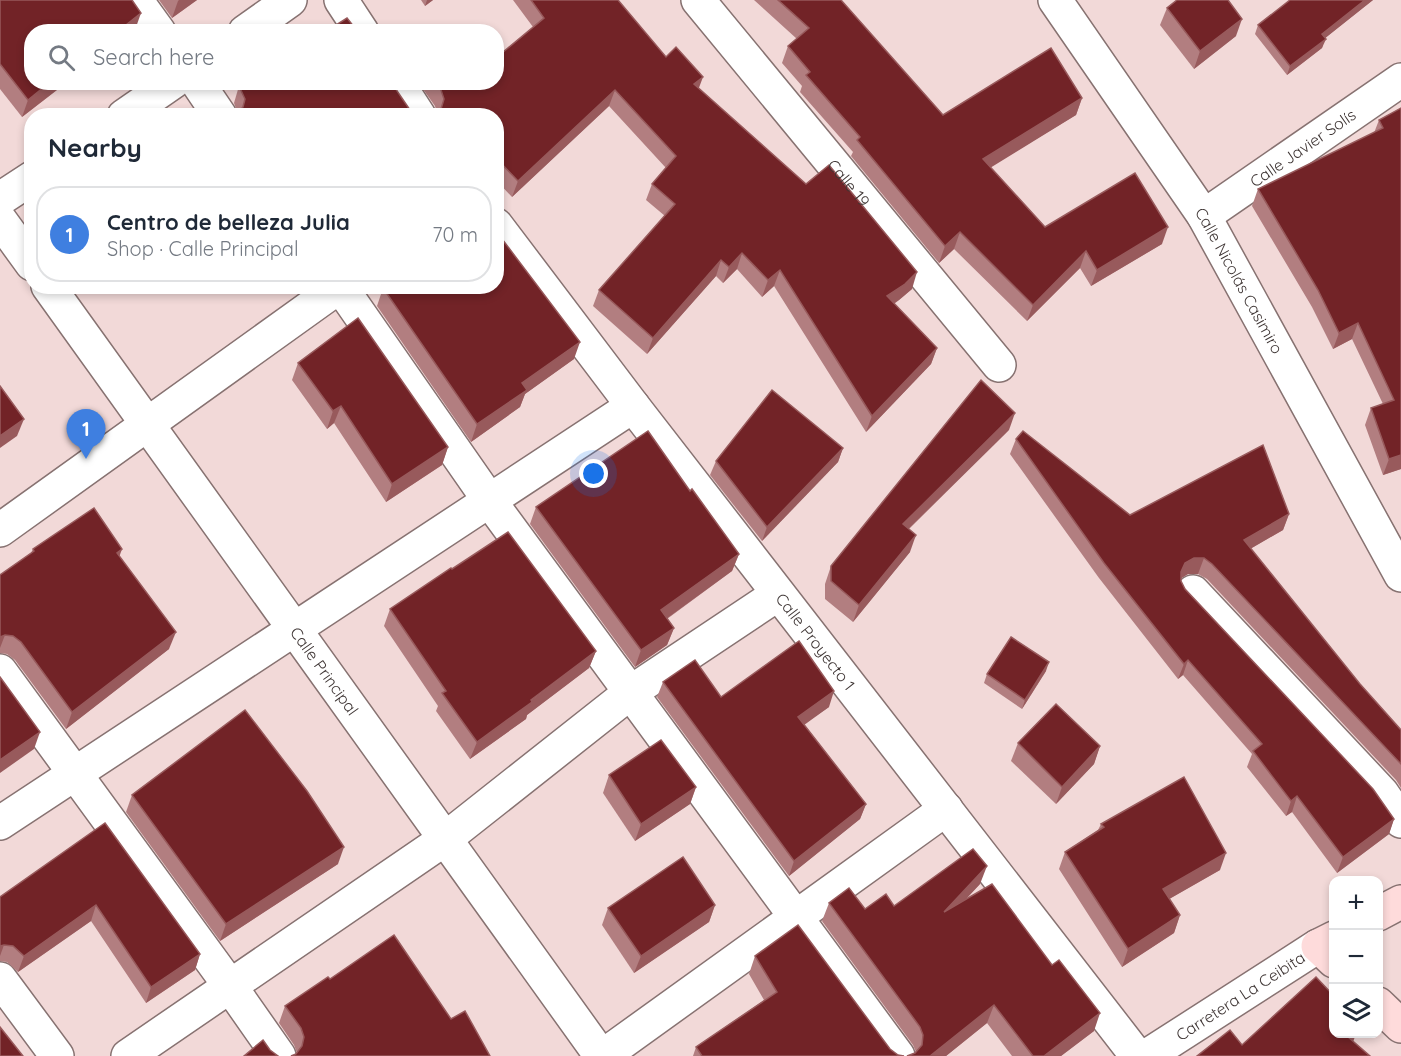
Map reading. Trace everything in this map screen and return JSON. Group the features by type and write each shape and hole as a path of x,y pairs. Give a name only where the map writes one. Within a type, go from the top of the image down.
{"main road":[{"path":"1383,911 1401,902"},
{"path":"1383,1009 1401,1026"}],"street":[{"path":"136,0 153,24"},
{"path":"256,24 290,0"},
{"path":"341,0 357,24"},
{"name":"Calle 19","path":"698,0 999,365"},
{"name":"Calle Nicolás Casimiro","path":"1055,0 1204,216 1401,575"},
{"name":"Calle Javier Solís","path":"1204,216 1401,80"},
{"path":"136,108 161,90"},
{"path":"202,90 215,108"},
{"path":"402,90 414,108"},
{"path":"0,200 24,184"},
{"path":"0,220 24,253"},
{"name":"Calle Proyecto 1","path":"504,236 778,594 1137,1056"},
{"name":"Calle Principal","path":"54,294 602,1056"},
{"path":"0,530 330,294"},
{"path":"345,294 489,500 898,1056"},
{"path":"0,823 633,406"},
{"path":"1193,592 1382,793 1401,821"},
{"path":"128,1056 445,839 631,692 778,594"},
{"path":"0,671 231,986 279,1056"},
{"path":"602,1056 946,809"},
{"name":"Carretera La Ceibita","path":"1147,1056 1328,948"},
{"path":"0,979 57,1056"}],"building":[{"path":"0,0 132,0 141,13 127,24 24,24 24,90 40,90 28,100 0,64"},
{"path":"531,0 618,0 666,57 676,47 703,77 694,84 806,184 829,165 917,272 905,284 887,296 937,348 872,416 780,270 768,280 742,253 729,267 721,260 653,338 599,290 675,204 652,184 676,156 615,90 518,181 504,166 504,108 441,108 444,99 441,90 504,90 504,51 544,18"},
{"path":"778,0 841,0 943,115 1051,48 1082,98 983,159 1045,227 1135,173 1168,227 1097,270 1086,251 1033,305 960,232 945,246 857,140 860,137 806,75 810,72 788,46 809,28"},
{"path":"1177,0 1228,0 1242,19 1200,51 1167,8"},
{"path":"1290,0 1365,0 1322,34 1326,39 1290,66 1258,25"},
{"path":"347,18 352,24 338,24"},
{"path":"241,90 396,90 409,108 242,108 245,99"},
{"path":"1401,108 1401,455 1389,459 1371,408 1394,400 1358,323 1339,333 1318,290 1258,189 1383,128 1379,120"},
{"path":"504,242 580,342 522,383 527,390 477,424 387,294 504,294"},
{"path":"358,318 448,447 392,484 341,406 333,411 298,363"},
{"path":"981,380 1015,413 903,524 916,535 859,605 831,581 831,566"},
{"path":"0,386 24,419 0,436"},
{"path":"772,390 843,448 767,527 716,461"},
{"path":"648,431 690,491 692,489 739,554 661,610 674,628 641,650 536,507"},
{"path":"1023,431 1130,515 1263,445 1289,514 1244,540 1360,684 1401,730 1401,764 1212,564 1204,558 1194,558 1185,563 1181,572 1181,581 1185,589 1373,789 1394,819 1343,857 1297,796 1291,801 1253,751 1262,744 1188,660 1184,664 1104,563 1016,439"},
{"path":"94,508 122,549 117,553 176,632 72,712 21,642 13,636 0,637 0,575 34,551 33,549"},
{"path":"508,532 596,651 477,742 442,693 446,691 390,609"},
{"path":"1011,637 1049,662 1025,700 987,674"},
{"path":"799,641 834,691 798,717 866,804 794,861 663,682 695,660 721,697"},
{"path":"0,677 40,732 0,760"},
{"path":"1056,704 1100,746 1062,787 1018,743"},
{"path":"245,710 307,791 344,847 226,924 132,795"},
{"path":"661,740 696,787 641,824 609,775"},
{"path":"1184,777 1226,853 1163,889 1180,915 1128,949 1065,852 1104,827 1101,824"},
{"path":"105,823 200,954 151,987 96,905 24,956 13,946 0,946 0,897"},
{"path":"973,849 987,866 944,912 992,884 1052,965 1059,960 1100,1013 1044,1056 1033,1056 994,1005 930,1056 907,1056 915,1053 922,1045 923,1035 920,1027 829,903 849,888 865,909 886,894 894,906"},
{"path":"683,857 715,905 641,956 608,908"},
{"path":"798,925 890,1049 904,1056 702,1056 696,1047 777,992 755,956"},
{"path":"394,935 451,1019 465,1011 490,1056 291,1056 296,1054 302,1046 304,1037 301,1028 285,1006 328,977 330,979"},
{"path":"1316,977 1329,991 1329,1038 1349,1038 1370,1056 1197,1056 1230,1030 1242,1045"},
{"path":"0,1027 23,1056 0,1056"},
{"path":"263,1040 278,1056 244,1056"}],"place":[{"name":"Centro de belleza Julia","path":"86,459"}]}
